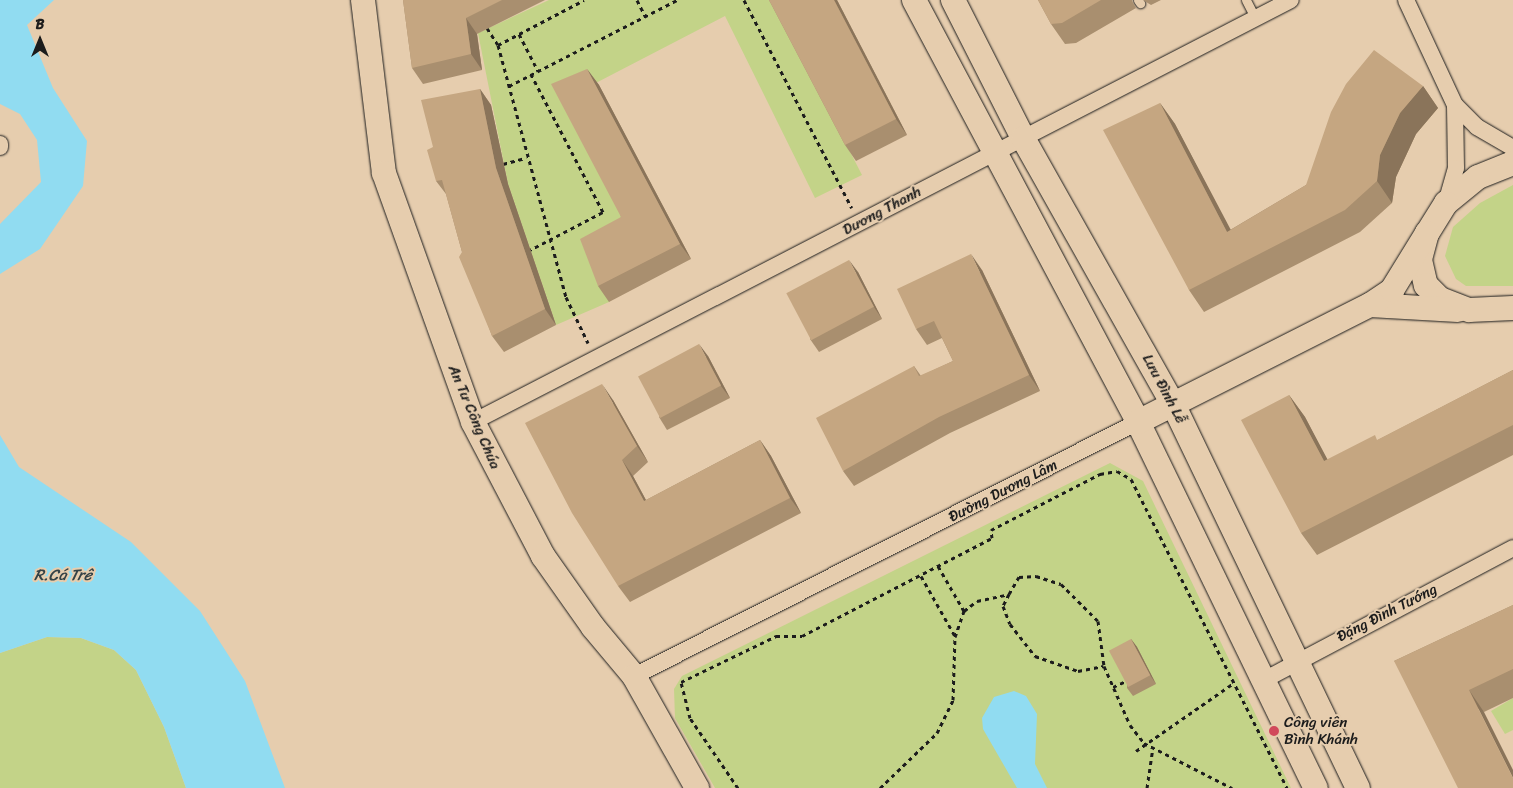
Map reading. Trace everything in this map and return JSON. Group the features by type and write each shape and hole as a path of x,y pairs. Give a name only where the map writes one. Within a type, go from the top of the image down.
{"street":[{"name":"An Tư Công Chúa","path":"363,0 384,173 473,422 543,556 593,627 634,676 697,788"},
{"path":"914,0 992,154 1138,422 1262,681 1316,788"},
{"name":"Lưu Đình Lễ","path":"953,0 1024,138 1174,406 1294,661 1358,788"},
{"name":"Dương Thanh","path":"473,422 1291,0"},
{"path":"1406,0 1454,105 1456,161 1446,203"},
{"path":"1454,105 1477,126 1513,148"},
{"name":"Đường Dương Lâm","path":"634,676 1370,306 1392,290 1426,232 1446,203 1478,177 1513,163"},
{"path":"1426,232 1420,260 1426,285 1440,299 1469,310"},
{"name":"Đường Dương Lâm","path":"1370,306 1469,310 1513,308"},
{"name":"Đặng Đình Tướng","path":"1262,681 1294,661 1513,548"}],"lane":[{"path":"1246,0 1255,18"}],"path":[{"path":"498,45 584,0"},
{"path":"637,0 645,16"},
{"path":"508,86 677,0"},
{"path":"744,0 860,223"},
{"path":"487,28 498,45 526,158 566,297 596,360"},
{"path":"519,34 538,71"},
{"path":"528,251 550,243 603,212 531,74"},
{"path":"503,164 526,158"},
{"path":"738,788 690,718 681,682 776,636 802,636 992,538 991,530 1100,474 1117,471 1131,479 1287,788"},
{"path":"938,566 964,611"},
{"path":"921,576 955,637"},
{"path":"1104,666 1078,670 1035,656 1010,624 1003,606 1020,577 1061,584 1098,621 1104,666 1130,725 1144,743 1232,788"},
{"path":"880,788 937,733 953,700 955,637 964,611 977,601 1009,594"},
{"path":"1113,687 1126,681"},
{"path":"1136,751 1144,743 1234,684"},
{"path":"1147,788 1153,747"}],"green space":[{"path":"549,0 772,0 862,175 815,198 725,16 563,100 632,233 609,302 556,325 508,184 478,33"},
{"path":"1513,185 1513,286 1466,286 1456,279 1445,256 1453,227 1480,203"},
{"path":"1110,463 1143,481 1291,788 715,788 675,718 674,689 682,676"},
{"path":"47,637 81,638 114,650 136,670 164,727 186,788 0,788 0,653"},
{"path":"1513,698 1513,730 1505,734 1491,711"}],"water":[{"path":"0,0 54,0 27,25 53,88 87,141 83,186 40,249 0,274 0,224 41,182 37,140 20,114 0,104"},
{"name":"R.Cá Trê","path":"0,435 19,467 131,542 200,611 245,681 285,788 186,788 164,727 136,670 114,650 81,638 47,637 0,653"},
{"path":"1014,691 1026,696 1037,714 1035,764 1047,788 1017,788 983,729 982,718 994,697"}],"building":[{"path":"403,0 502,0 466,18 471,54 412,68"},
{"path":"769,0 834,0 896,119 845,145"},
{"path":"1038,0 1101,0 1062,23 1051,24"},
{"path":"1374,50 1423,86 1400,113 1380,155 1377,181 1345,210 1189,290 1103,130 1160,103 1227,232 1306,185 1331,112 1346,84"},
{"path":"587,69 680,244 598,286 580,239 621,217 551,84"},
{"path":"480,89 496,168 545,309 492,336 459,257 462,252 442,180 436,181 427,150 433,147 421,100"},
{"path":"971,254 1029,375 939,417 843,471 816,418 914,366 919,376 953,361 934,321 916,329 897,289"},
{"path":"849,260 874,307 811,340 786,293"},
{"path":"699,344 721,385 660,418 638,376"},
{"path":"1513,370 1513,425 1301,533 1241,420 1289,395 1324,461 1375,435 1377,440"},
{"path":"602,384 637,446 622,460 644,501 760,440 790,498 618,586 572,513 525,423"},
{"path":"1513,605 1513,669 1469,690 1513,778 1513,788 1458,788 1394,661"},
{"path":"1131,639 1150,675 1128,687 1109,651"}],"place":[{"name":"Công viên Bình Khánh","path":"1274,731"}]}
